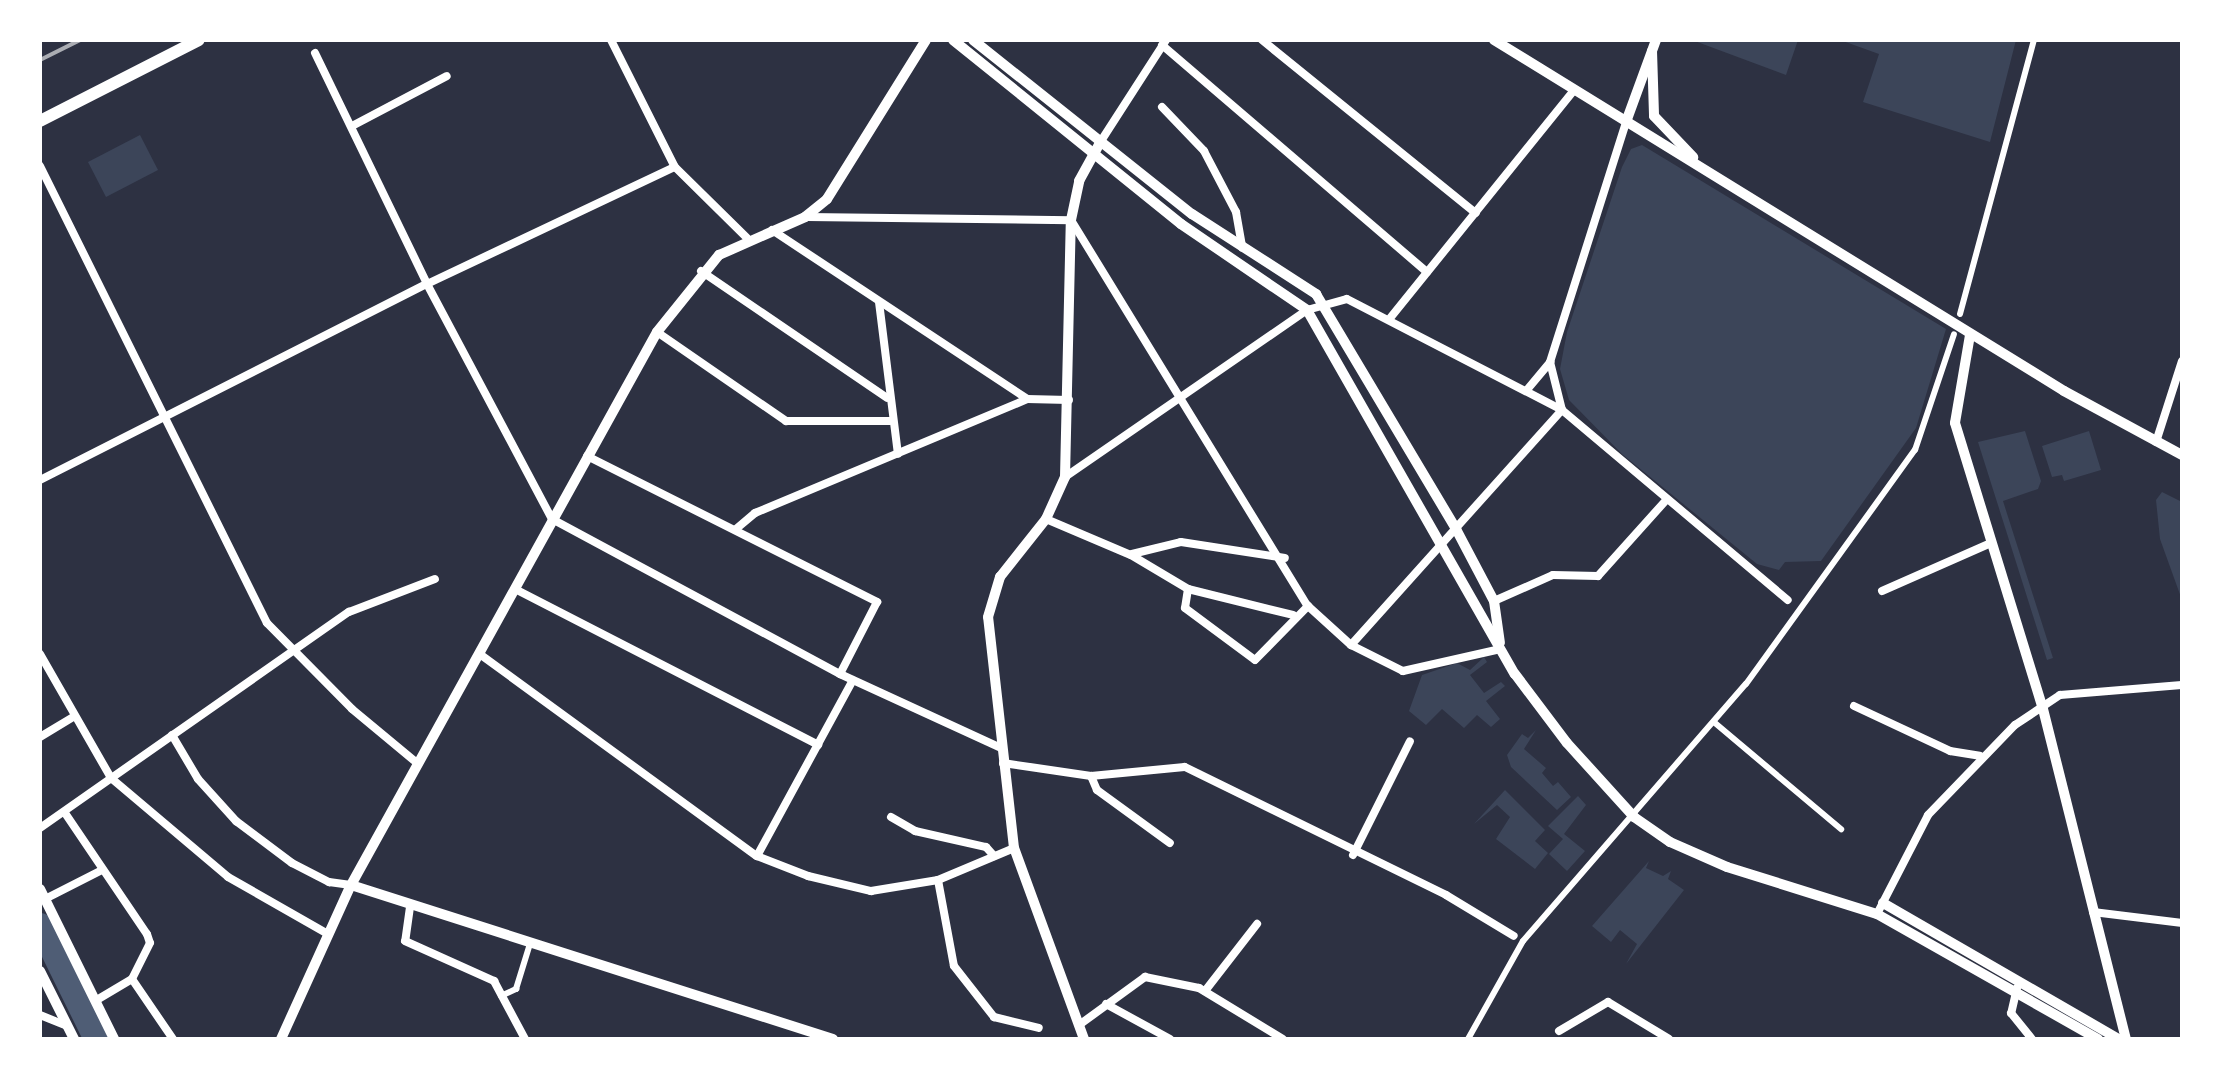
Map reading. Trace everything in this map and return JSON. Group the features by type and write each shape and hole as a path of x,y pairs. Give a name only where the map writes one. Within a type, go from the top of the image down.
{"main road":[{"path":"40,120 199,40"}],"street":[{"path":"611,40 675,168 748,238"},
{"path":"805,217 836,186 926,40"},
{"path":"953,40 1091,154 1307,310 1501,649 1566,743 1634,817 1670,842 1726,867 1880,908 2123,1039"},
{"path":"974,40 1242,247 1323,302 1494,601 1501,649"},
{"path":"1262,40 1476,213"},
{"path":"1494,40 1970,334 2182,455"},
{"path":"1960,314 2034,40"},
{"path":"1084,1039 1014,848 1001,748 990,600 1046,519 1065,478 1071,220 1091,154 1164,43 1427,272"},
{"path":"1526,390 1550,362 1654,46"},
{"path":"1654,46 1654,116 1712,174"},
{"path":"315,53 427,284 552,519 840,674 1001,748"},
{"path":"352,126 446,76"},
{"path":"1391,317 1574,90"},
{"path":"1162,107 1204,151 1236,212 1242,247"},
{"path":"40,166 267,623 292,651 417,763"},
{"path":"40,480 427,284 675,168"},
{"path":"281,1039 350,885 482,654 657,332 700,271 748,238 805,217 1071,220"},
{"path":"1071,220 1284,558 1308,606 1351,645 1402,672 1501,649"},
{"path":"772,230 1026,399"},
{"path":"700,271 887,398"},
{"path":"879,302 887,398 898,454"},
{"path":"1065,478 1307,310 1323,302 1357,302 1562,410 1802,611"},
{"path":"657,332 786,422 890,421"},
{"path":"1468,1039 1523,941 1715,723 1802,611 1921,440 1954,334"},
{"path":"1970,334 1955,423 2042,705 2123,1039"},
{"path":"2156,442 2182,361"},
{"path":"1550,362 1562,410"},
{"path":"736,529 755,512 1026,399 1069,400"},
{"path":"1351,645 1562,410"},
{"path":"587,456 877,602 840,674"},
{"path":"1494,601 1553,575 1598,576 1666,498"},
{"path":"1046,519 1132,555 1188,589 1292,615"},
{"path":"1132,555 1181,542 1284,558"},
{"path":"1882,591 1991,543"},
{"path":"40,828 350,612 436,579"},
{"path":"515,589 818,744"},
{"path":"1188,589 1185,608 1255,660 1292,615 1308,606"},
{"path":"40,654 72,718 111,778 228,877 326,933"},
{"path":"482,654 757,856 871,891 938,880 1014,848"},
{"path":"757,856 853,680"},
{"path":"1880,908 1928,815 1980,756 2042,705 2073,693 2182,685"},
{"path":"1854,706 1938,746 1980,756"},
{"path":"40,737 72,718"},
{"path":"1715,723 1840,829"},
{"path":"172,735 198,779 236,821 292,863 328,882 350,885 410,908 833,1039"},
{"path":"1354,855 1410,741"},
{"path":"1003,762 1090,776 1185,768 1354,855 1446,895 1514,936"},
{"path":"1090,776 1097,790 1170,844"},
{"path":"65,813 150,943 132,980 95,1001"},
{"path":"891,817 915,831 986,847 994,856"},
{"path":"102,870 43,894 114,1039"},
{"path":"938,880 954,966 994,1018 1039,1028"},
{"path":"410,908 405,940 473,968 494,981 525,1039"},
{"path":"1880,908 2014,993 2098,1039"},
{"path":"2093,912 2182,923"},
{"path":"1205,990 1257,924"},
{"path":"501,996 516,989 530,946"},
{"path":"40,971 74,1039"},
{"path":"1079,1025 1142,977 1205,990 1283,1039"},
{"path":"132,980 173,1039"},
{"path":"2021,981 2014,993 2011,1013 2032,1039"},
{"path":"1559,1030 1608,1002 1668,1039"},
{"path":"1106,1004 1170,1039"},
{"path":"40,1015 68,1026"}],"shaded area":[{"path":"1692,40 1798,40 1786,75"},
{"path":"1840,40 2016,40 1990,142 1863,102 1879,54"},
{"path":"140,135 158,170 106,197 88,162"},
{"path":"1642,145 1946,329 1916,428 1821,561 1785,562 1779,570 1757,564 1622,454 1569,400 1560,369 1567,332 1622,167 1631,149"},
{"path":"2025,431 2041,481 2038,489 2003,501 2053,658 2047,660 1978,442"},
{"path":"2089,431 2101,470 2064,481 2062,475 2052,477 2042,446"},
{"path":"2162,492 2182,502 2182,600 2160,539 2156,500"},
{"path":"1484,657 1487,662 1470,675 1484,693 1501,682 1505,686 1486,701 1500,719 1491,727 1477,715 1464,728 1442,709 1426,725 1409,711 1422,675 1457,663 1470,670"},
{"path":"1536,730 1524,749 1546,768 1542,773 1553,786 1558,782 1571,797 1557,810 1511,767 1507,755 1522,734 1528,738"},
{"path":"1505,790 1545,830 1535,841 1548,853 1535,869 1496,839 1510,817 1497,805 1474,824"},
{"path":"1578,796 1586,805 1564,834 1585,851 1567,871 1549,854 1563,839 1548,826"},
{"path":"1649,861 1646,868 1663,876 1671,871 1668,879 1684,890 1626,964 1637,944 1620,930 1611,942 1592,926"}],"waterway":[{"path":"40,925 96,1039"}],"railway":[{"path":"40,60 80,40"}]}
